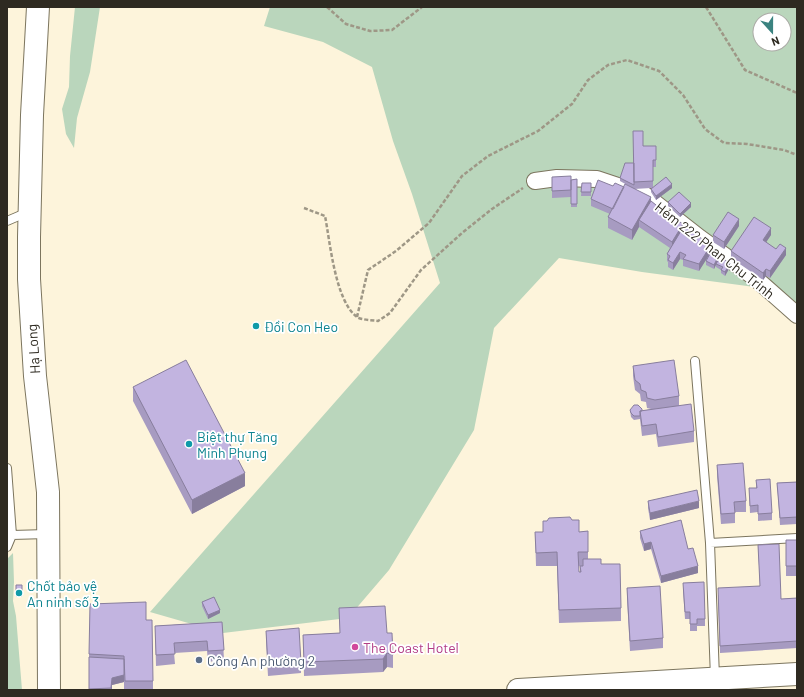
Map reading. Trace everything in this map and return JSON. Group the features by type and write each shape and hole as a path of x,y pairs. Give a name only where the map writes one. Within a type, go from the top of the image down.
{"main road":[{"name":"Hạ Long","path":"38,7 32,115 29,265 31,331 48,492 49,690"},
{"path":"532,689 673,685 715,678 797,674"}],"street":[{"name":"Hẻm 222 Phan Chu Trinh","path":"535,181 557,178 597,179 645,195 700,238 754,277 797,315"}],"lane":[{"path":"7,221 29,211"},
{"path":"695,361 710,542 715,678"},
{"path":"7,468 12,535 7,547"},
{"path":"12,535 48,534"},
{"path":"710,542 797,538"}],"path":[{"path":"327,7 346,24 370,31 392,30 422,7"},
{"path":"706,7 745,70 797,93"},
{"path":"357,317 368,270 396,251 429,223 462,176 488,156 538,131 572,104 588,80 608,65 628,60 658,71 683,95 705,129 724,143 747,144 784,150 797,155"},
{"path":"304,208 326,216 336,276 345,304 357,317 378,321 390,313 421,270 492,210 516,192 535,181"}],"green space":[{"path":"75,7 100,7 90,72 77,118 74,148 66,134 62,109 69,87 70,56"},
{"path":"270,7 797,7 797,307 762,288 642,272 559,258 494,328 474,430 389,570 348,618 223,633 150,612 440,283 412,194 393,141 372,67 323,42 264,26"},
{"path":"13,553 13,601 16,616 22,690 7,690 7,559"}],"building":[{"path":"633,131 643,131 643,146 656,146 656,160 653,160 653,181 634,182"},
{"path":"625,163 634,163 634,185 620,178"},
{"path":"571,176 571,190 552,191 552,177"},
{"path":"666,177 672,184 656,196 651,189"},
{"path":"577,179 577,204 571,204 571,180"},
{"path":"598,180 613,186 615,183 624,187 613,209 591,199"},
{"path":"582,183 591,183 591,192 581,192"},
{"path":"625,184 651,197 632,230 608,217"},
{"path":"679,192 691,203 680,214 668,202"},
{"path":"651,201 683,224 672,242 639,220"},
{"path":"728,212 739,219 724,242 713,235"},
{"path":"754,217 771,228 763,240 776,249 780,244 786,248 770,271 766,269 763,273 731,251"},
{"path":"684,226 711,245 699,264 683,259 686,255 680,252 673,263 668,260 670,256 667,254"},
{"path":"712,250 716,252 715,256 718,257 714,265 706,261"},
{"path":"720,257 730,263 725,272 721,270 723,267 716,264"},
{"name":"Biệt thự Tăng Minh Phụng","path":"186,360 245,473 192,500 133,387"},
{"path":"674,360 679,396 655,400 647,398 646,392 641,390 640,384 635,380 633,366"},
{"path":"691,404 694,431 658,437 656,424 642,426 640,411"},
{"path":"634,405 638,405 642,409 642,411 640,411 640,416 634,416 631,413 630,410"},
{"path":"743,463 746,501 734,502 735,513 721,514 717,465"},
{"path":"770,479 772,513 758,514 758,505 750,506 749,488 757,488 756,480"},
{"path":"797,482 797,517 780,518 777,483"},
{"path":"697,490 699,501 650,513 648,501"},
{"path":"570,517 572,520 579,520 579,532 588,531 588,552 578,552 579,572 581,572 580,566 583,566 583,559 601,559 601,564 620,564 621,608 559,610 557,552 536,553 535,532 543,532 543,521 547,521 549,518"},
{"path":"681,520 688,549 693,548 698,566 661,576 651,542 644,544 640,531"},
{"path":"786,540 797,540 797,566 786,566"},
{"path":"779,544 781,599 797,598 797,641 720,646 718,588 760,586 758,545"},
{"path":"704,582 705,619 697,619 697,624 690,624 690,612 685,612 683,583"},
{"path":"16,585 22,585 22,594 16,594"},
{"path":"660,586 663,638 630,641 627,588"},
{"path":"214,597 220,610 208,615 202,602"},
{"path":"146,602 146,620 152,620 153,681 125,681 124,656 89,654 90,604"},
{"name":"The Coast Hotel","path":"385,606 387,633 392,633 393,655 387,653 383,659 304,662 303,635 340,633 339,608"},
{"path":"222,622 224,650 208,651 207,641 174,643 175,654 156,655 155,626"},
{"path":"299,628 301,663 268,665 266,631"},
{"path":"89,657 124,659 124,675 112,678 111,688 89,689"}],"place":[{"name":"Đồi Con Heo","path":"256,326"},
{"name":"Biệt thự Tăng Minh Phụng","path":"189,444"},
{"name":"Chốt bảo vệ An ninh số 3","path":"19,593"},
{"name":"The Coast Hotel","path":"355,647"},
{"name":"Công An phường 2","path":"199,660"}]}
